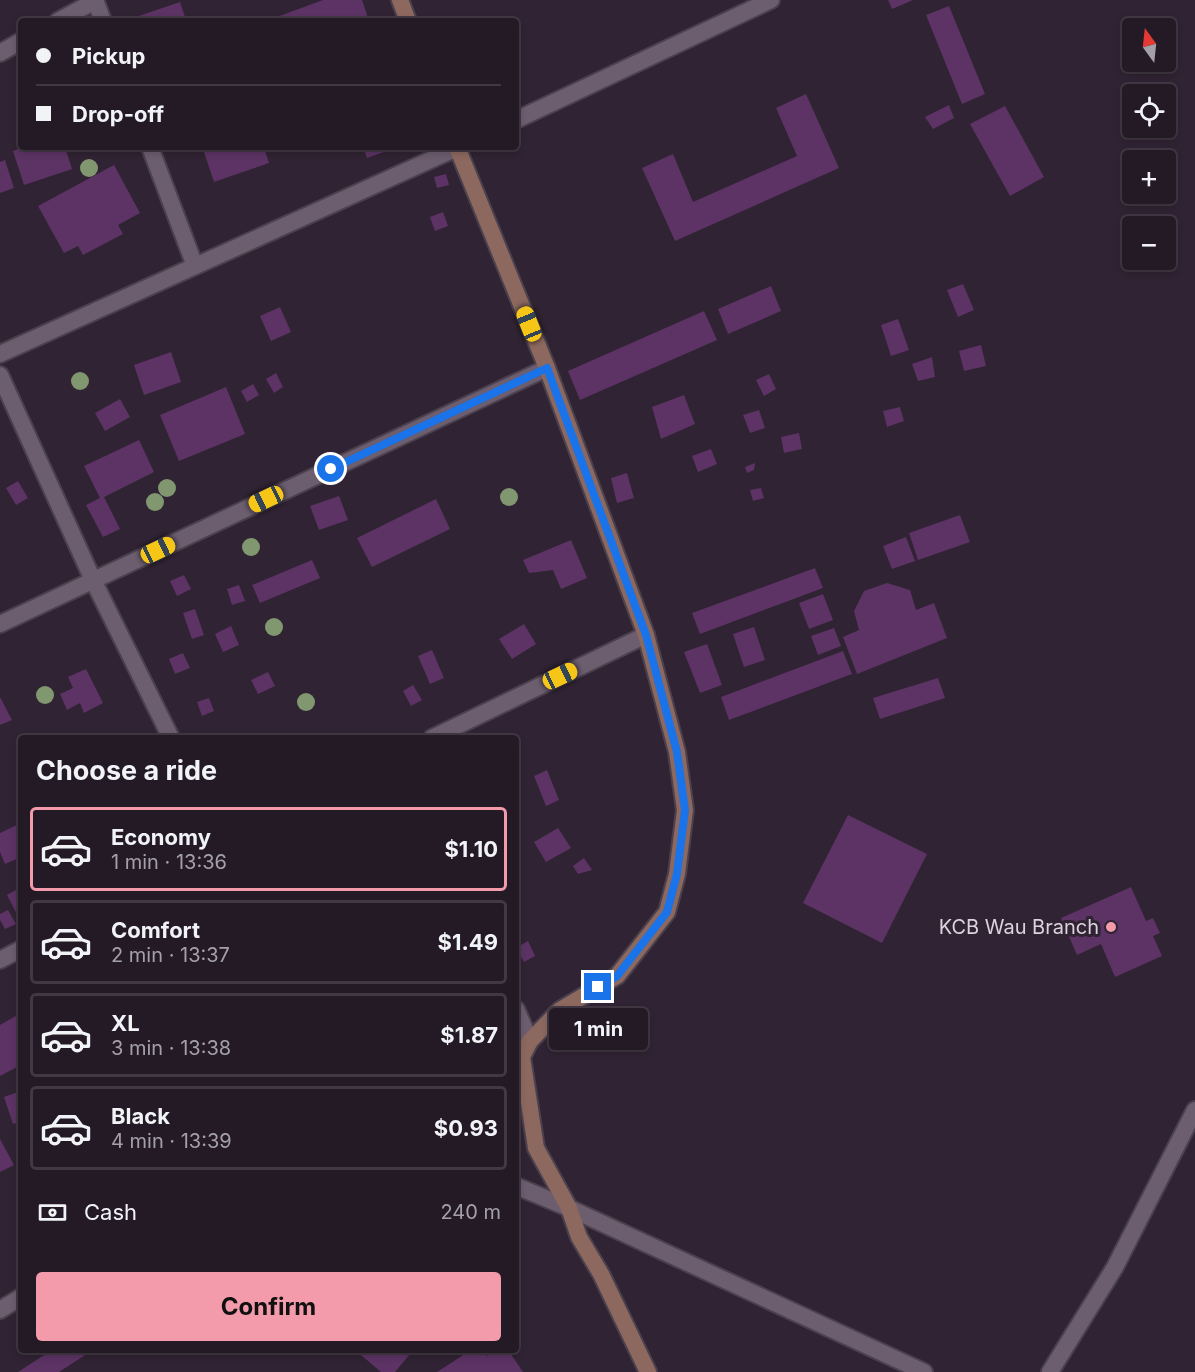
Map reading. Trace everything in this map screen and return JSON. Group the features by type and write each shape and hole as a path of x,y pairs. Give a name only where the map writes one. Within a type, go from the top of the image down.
{"main road":[{"path":"400,0 407,18"},
{"path":"458,150 547,368 646,635 677,752 685,810 677,874 667,912 617,976 560,1010 530,1041 522,1057 537,1148 569,1208 579,1237 600,1274 648,1372"}],"street":[{"path":"63,18 95,0 102,18"},
{"path":"519,119 771,0"},
{"path":"0,53 18,43"},
{"path":"151,150 195,266"},
{"path":"0,354 450,150"},
{"path":"0,624 547,368"},
{"path":"0,375 93,580 170,735"},
{"path":"438,735 646,635"},
{"path":"0,960 18,951"},
{"path":"519,1016 530,1041"},
{"path":"1050,1372 1115,1267 1195,1110"},
{"path":"519,1187 569,1208 924,1372"},
{"path":"0,1310 18,1299"}],"building":[{"path":"323,0 362,0 368,18 274,18"},
{"path":"888,0 913,0 892,9"},
{"path":"180,2 185,18 133,18"},
{"path":"949,6 985,94 962,104 926,15"},
{"path":"806,94 839,168 675,241 642,168 673,154 693,202 797,156 776,108"},
{"path":"949,105 954,118 933,129 925,117"},
{"path":"1005,106 1044,177 1010,196 970,124"},
{"path":"18,149 66,150 72,169 24,185 13,151"},
{"path":"210,150 265,150 269,163 214,182 204,152"},
{"path":"364,150 390,150 367,158"},
{"path":"5,160 14,188 0,193 0,162"},
{"path":"114,165 140,213 118,225 123,234 83,255 78,246 64,253 38,206"},
{"path":"446,174 449,185 437,188 434,177"},
{"path":"443,212 448,226 435,231 430,217"},
{"path":"963,284 974,310 958,317 947,290"},
{"path":"771,286 781,311 728,334 718,309"},
{"path":"280,307 291,332 271,341 260,316"},
{"path":"704,311 717,340 580,400 568,371"},
{"path":"898,319 909,350 891,356 881,325"},
{"path":"981,345 986,366 964,371 959,351"},
{"path":"171,352 181,382 144,395 134,365"},
{"path":"932,357 935,377 918,381 912,364"},
{"path":"276,373 283,387 274,393 266,379"},
{"path":"769,374 776,389 764,396 756,380"},
{"path":"253,384 259,395 247,402 241,391"},
{"path":"226,387 245,434 179,461 160,415"},
{"path":"684,395 695,424 661,439 652,407"},
{"path":"120,399 130,417 105,431 95,413"},
{"path":"900,407 904,421 887,427 883,411"},
{"path":"759,410 765,428 750,433 743,415"},
{"path":"799,433 802,449 784,453 781,437"},
{"path":"139,440 154,472 104,497 120,529 103,537 86,505 100,498 84,466"},
{"path":"711,449 717,464 698,472 692,456"},
{"path":"755,463 754,470 747,473 745,467"},
{"path":"627,473 634,498 617,503 611,478"},
{"path":"18,481 28,498 16,505 6,488"},
{"path":"761,488 764,498 753,501 750,490"},
{"path":"339,496 348,520 319,530 310,506"},
{"path":"436,499 450,529 372,567 357,538"},
{"path":"960,515 970,542 918,560 909,533"},
{"path":"906,537 915,561 892,569 883,546"},
{"path":"571,540 587,578 561,589 553,570 529,573 523,560"},
{"path":"312,560 320,578 260,603 252,585"},
{"path":"815,568 823,588 700,634 692,613"},
{"path":"184,575 191,589 177,596 170,581"},
{"path":"887,583 910,590 916,610 934,603 947,638 857,674 843,637 859,630 854,611 864,591"},
{"path":"239,585 245,601 232,605 227,589"},
{"path":"823,594 833,620 809,629 799,603"},
{"path":"195,609 204,635 192,639 183,613"},
{"path":"524,624 536,644 512,659 499,639"},
{"path":"231,626 239,645 223,652 215,634"},
{"path":"754,627 765,660 744,667 733,634"},
{"path":"834,628 841,646 818,655 811,636"},
{"path":"707,644 722,685 700,693 684,652"},
{"path":"432,650 444,678 430,684 418,656"},
{"path":"843,651 852,674 729,720 721,697"},
{"path":"183,653 190,668 175,674 169,659"},
{"path":"86,669 103,703 84,713 80,703 67,710 60,694 73,688 68,677"},
{"path":"268,672 275,686 258,694 251,680"},
{"path":"938,678 945,698 880,719 873,698"},
{"path":"413,685 422,700 411,706 403,691"},
{"path":"0,697 12,720 0,725"},
{"path":"209,698 214,711 202,716 197,702"},
{"path":"547,770 559,800 546,806 534,776"},
{"path":"848,815 927,854 882,943 803,903"},
{"path":"18,824 18,858 5,864 0,852 0,833"},
{"path":"558,828 571,848 546,862 534,842"},
{"path":"584,858 592,870 578,874 573,866"},
{"name":"KCB Wau Branch","path":"1131,887 1146,921 1153,918 1160,933 1153,936 1162,956 1115,977 1101,944 1077,955 1061,918"},
{"path":"18,889 18,916 7,895"},
{"path":"8,910 16,924 5,929 0,920 0,914"},
{"path":"528,941 535,956 524,962 519,953 519,946"},
{"path":"18,1015 18,1067 0,1076 0,1025"},
{"path":"18,1092 18,1123 13,1124 4,1097"},
{"path":"0,1139 14,1165 0,1172"},
{"path":"47,1353 88,1353 59,1372 18,1372"},
{"path":"363,1353 410,1354 395,1372 381,1372 361,1355"},
{"path":"466,1353 486,1353 487,1356 492,1353 510,1353 523,1372 437,1372"}],"place":[{"name":"KCB Wau Branch","path":"1111,927"}],"route":[{"path":"331,469 547,368 646,635 677,752 685,810 677,874 667,912 617,976 598,987"}]}
